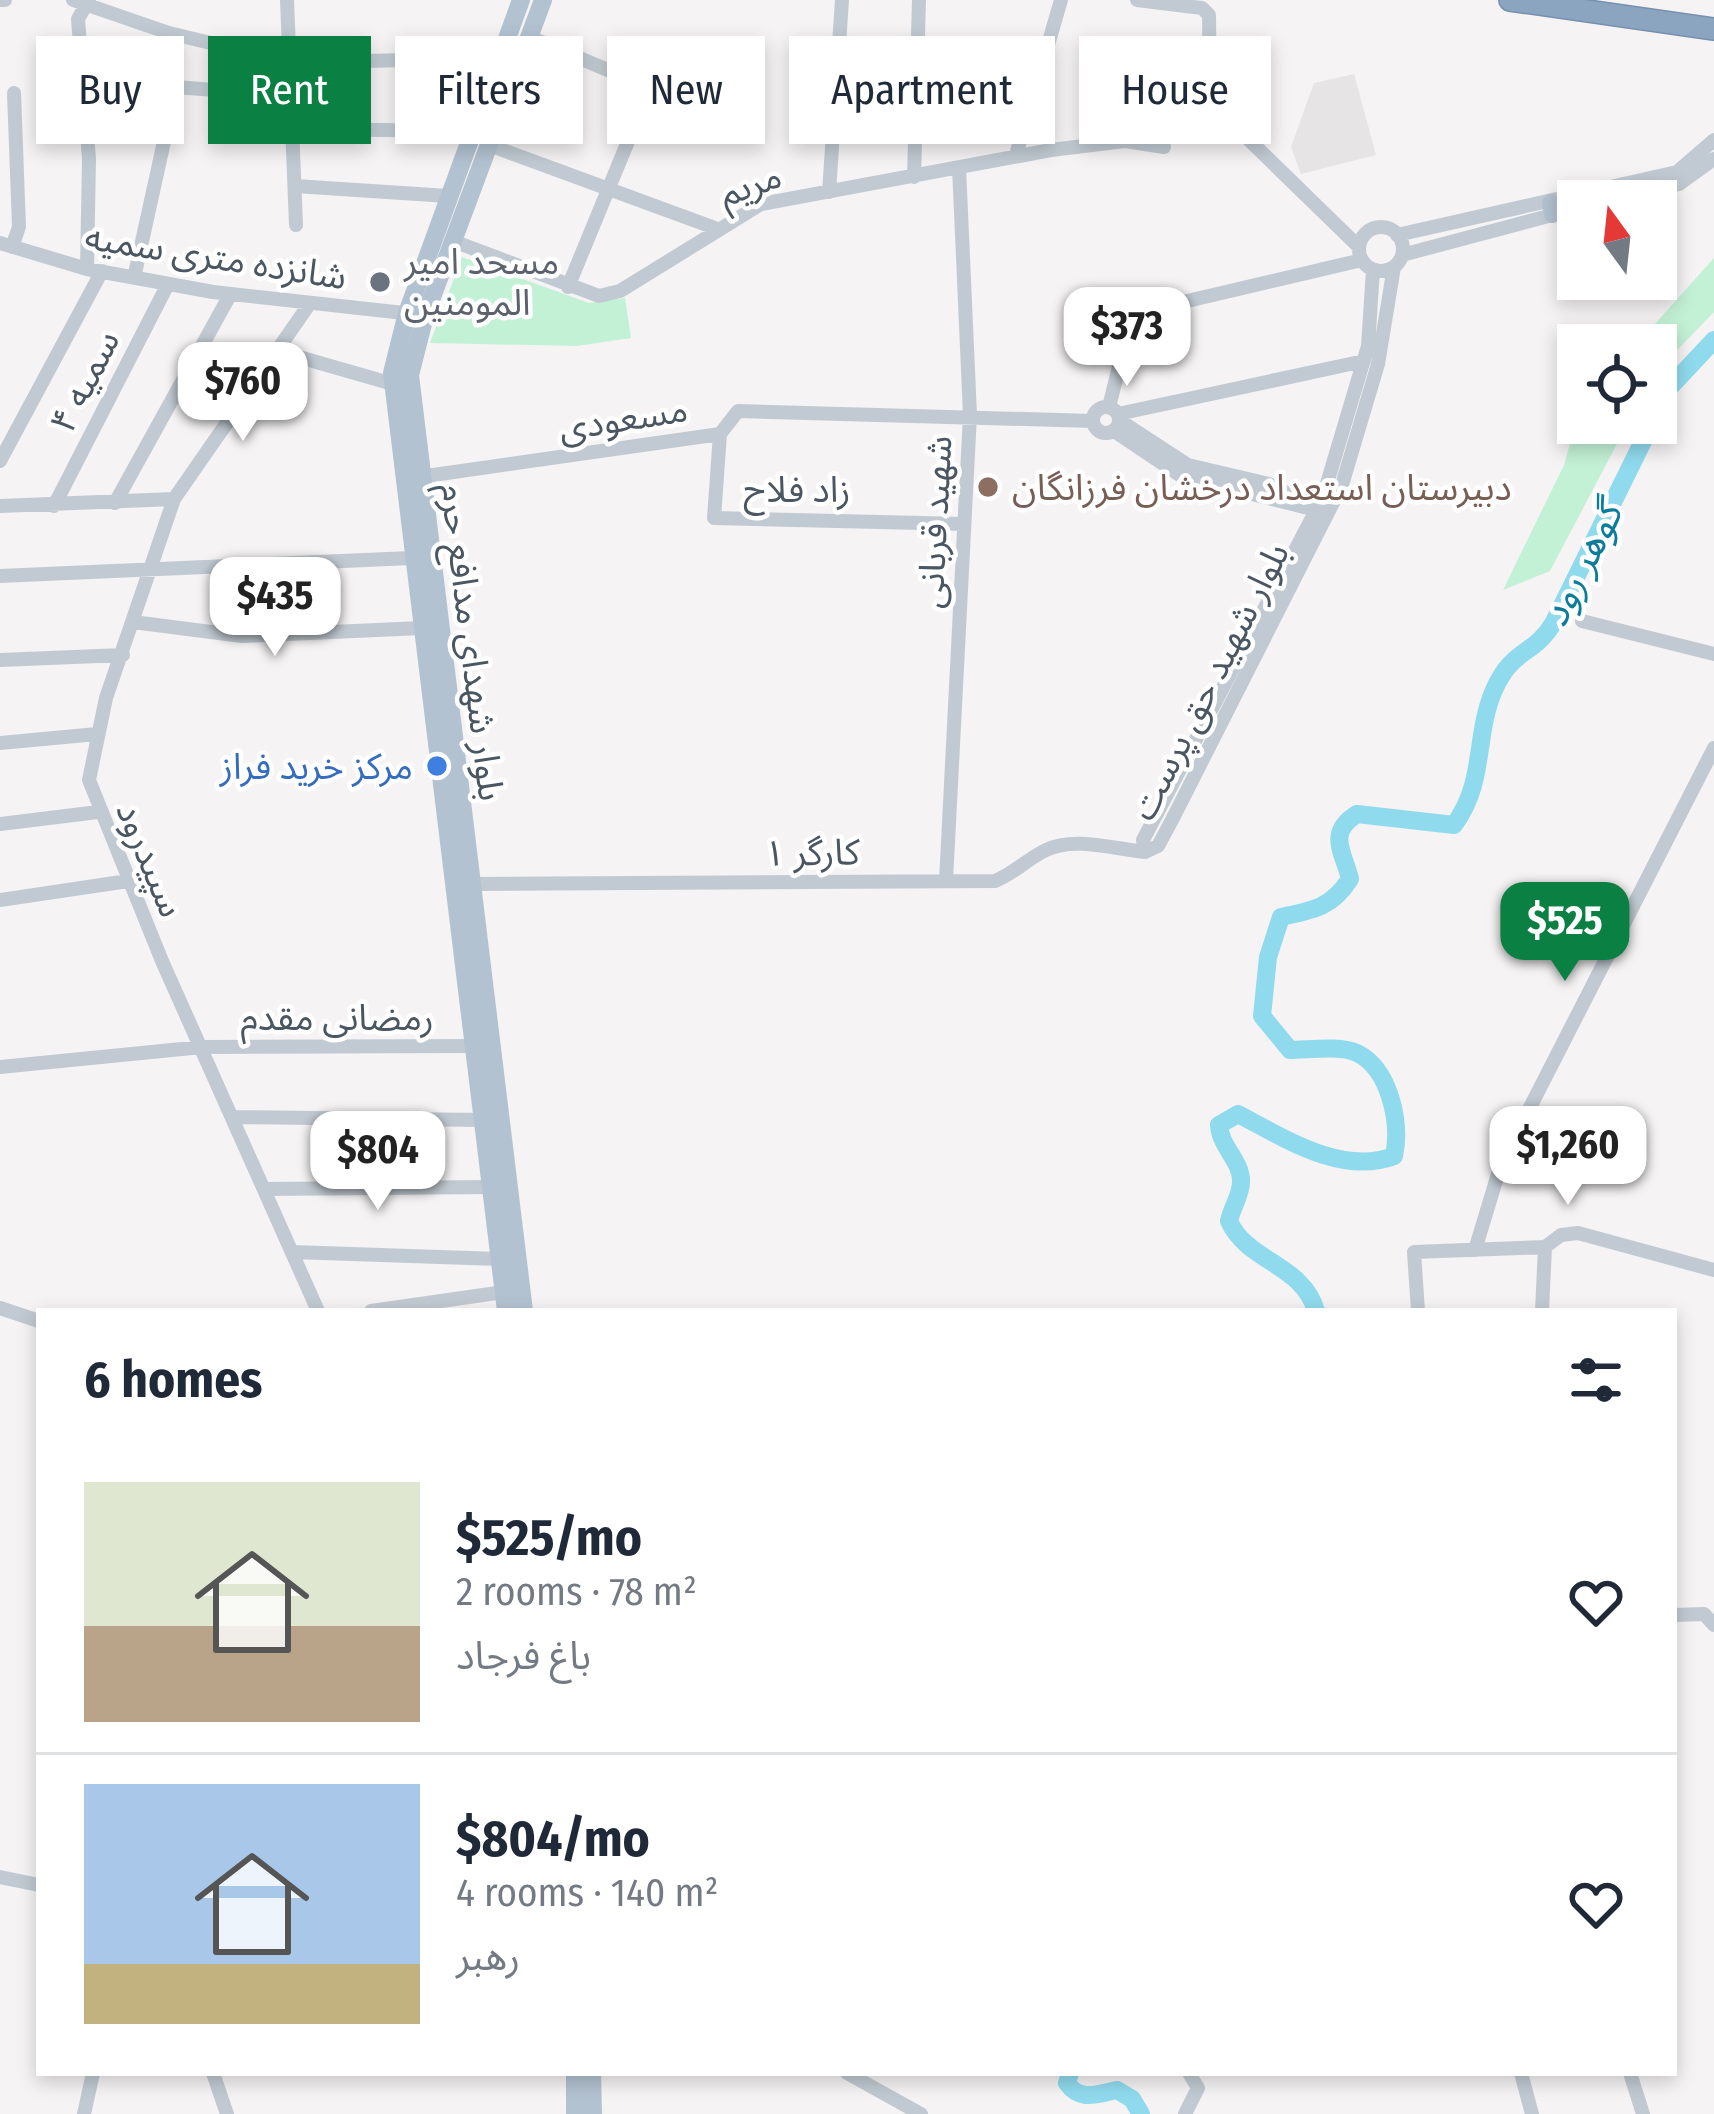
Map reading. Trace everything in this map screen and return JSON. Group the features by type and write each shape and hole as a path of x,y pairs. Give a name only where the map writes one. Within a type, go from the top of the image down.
{"highway":[{"path":"1510,0 1714,29"}],"main road":[{"name":"بلوار شهدای مدافع حرم","path":"507,36 521,0"},
{"name":"بلوار شهدای مدافع حرم","path":"531,36 543,0"},
{"name":"بلوار شهدای مدافع حرم","path":"467,144 407,317 393,384 490,1187 504,1224 499,1259 505,1301"},
{"name":"بلوار شهدای مدافع حرم","path":"489,145 453,241 407,317 418,478 470,884 504,1224 523,1308"},
{"path":"575,2076 575,2114"},
{"path":"592,2076 593,2114"}],"street":[{"path":"287,0 290,36"},
{"path":"830,192 842,0"},
{"path":"914,177 919,0"},
{"path":"1016,155 1061,0"},
{"path":"1137,0 1202,8 1209,15 1210,103 1365,259"},
{"path":"0,460 94,270 78,19 83,2 208,42"},
{"path":"568,287 650,88 583,60"},
{"path":"134,278 176,87 208,89"},
{"path":"6,245 19,227 14,93"},
{"path":"1115,418 1132,314 1365,259 1398,261 1677,172 1714,140"},
{"name":"مریم","path":"453,241 599,296 620,291 761,204 1016,155 1125,141 1164,147"},
{"path":"294,144 296,225"},
{"path":"489,145 715,229"},
{"path":"1677,184 1714,159"},
{"name":"شهید قربانی","path":"946,880 970,415 959,167"},
{"path":"295,186 448,196"},
{"path":"1365,259 1371,230 1385,228 1397,235 1557,209"},
{"path":"1397,235 1398,261"},
{"name":"شانزده متری سمیه","path":"6,245 134,278 407,317"},
{"name":"بلوار شهید حق پرست","path":"1360,403 1375,301 1365,259"},
{"name":"بلوار شهید حق پرست","path":"1144,852 1143,840 1228,696 1323,512 1360,403 1398,261"},
{"name":"سمیه ۴","path":"54,506 168,284"},
{"path":"115,503 230,295"},
{"name":"سپیدرود","path":"308,306 174,500 149,566 98,734 89,780 98,812 318,1308"},
{"path":"278,351 393,384"},
{"path":"1093,421 1098,431 1115,418 1364,362"},
{"path":"1093,421 1101,408 1181,476 1259,487 1323,512"},
{"name":"مسعودی","path":"418,478 720,434 738,411 970,415"},
{"path":"970,415 1093,421"},
{"name":"زاد فلاح","path":"720,434 714,518 964,524"},
{"path":"0,506 174,500"},
{"path":"0,576 411,557"},
{"path":"1582,621 1714,654"},
{"path":"133,622 242,636 421,628"},
{"path":"0,660 123,655"},
{"path":"0,743 98,734"},
{"path":"1475,1250 1501,1164 1714,748"},
{"path":"0,824 98,812"},
{"name":"کارگر ۱","path":"470,884 995,881 1016,873 1045,850 1070,843 1144,852"},
{"path":"0,900 128,881"},
{"name":"رمضانی مقدم","path":"0,1067 202,1047 473,1046"},
{"path":"233,1117 482,1120"},
{"path":"264,1189 490,1187"},
{"path":"1418,1308 1414,1252 1545,1246 1561,1235 1578,1233 1714,1270"},
{"path":"1542,1308 1545,1246"},
{"path":"292,1252 499,1259"},
{"path":"411,1308 505,1301"},
{"path":"0,1308 36,1320"},
{"path":"1677,1615 1704,1615 1714,1625"},
{"path":"0,1877 36,1884"},
{"path":"83,2114 92,2076"},
{"path":"214,2076 227,2114"},
{"path":"852,2076 921,2114"},
{"path":"1185,2114 1198,2088 1192,2076"},
{"path":"1522,2076 1532,2114"},
{"path":"1631,2076 1642,2114"}],"shaded area":[{"path":"1354,74 1376,155 1301,174 1291,147 1314,83"}],"green space":[{"path":"462,257 589,303 625,298 631,338 577,346 430,343"},
{"path":"1714,258 1714,312 1677,350 1677,324 1655,324"},
{"path":"1570,444 1617,444 1550,571 1503,590"}],"waterway":[{"name":"گوهر رود","path":"1677,379 1714,340"},
{"name":"گوهر رود","path":"1315,1308 1299,1283 1248,1246 1229,1221 1241,1182 1219,1125 1238,1114 1314,1152 1354,1161 1394,1156 1396,1128 1391,1098 1368,1061 1342,1049 1290,1050 1262,1016 1268,957 1281,917 1321,906 1343,889 1350,879 1340,836 1357,814 1454,825 1471,792 1494,690 1508,666 1554,622 1642,444"},
{"name":"گوهر رود","path":"1069,2076 1067,2083 1077,2093 1117,2090 1132,2099 1141,2114"}],"place":[{"name":"مسحد امیر المومنین","path":"380,282"},
{"name":"دبیرستان استعداد درخشان فرزانگان","path":"988,487"},
{"name":"مرکز خرید فراز","path":"437,766"}]}
